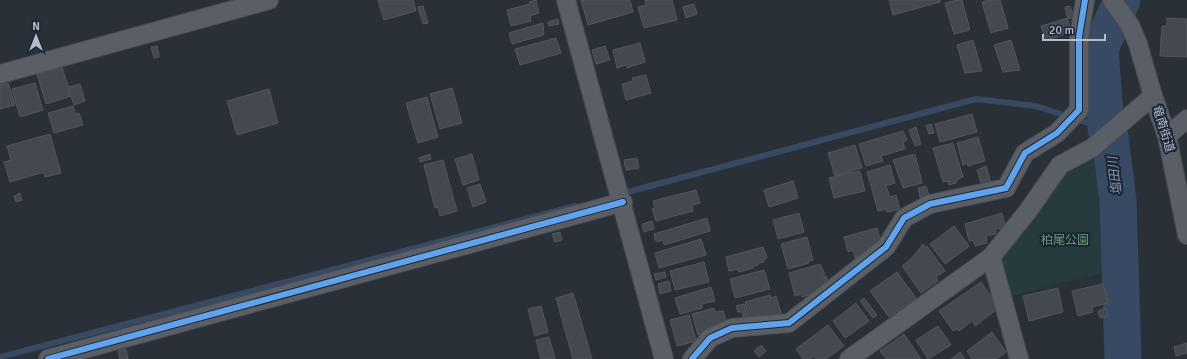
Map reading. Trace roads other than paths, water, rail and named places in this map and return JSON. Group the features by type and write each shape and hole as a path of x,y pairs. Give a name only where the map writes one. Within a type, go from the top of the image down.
{"street":[{"path":"0,74 269,0"},
{"path":"566,0 623,202 664,359"},
{"path":"692,359 710,338 732,328 789,323 886,247 904,218 930,204 1006,188 1024,153 1057,133 1079,110 1078,36 1085,0"},
{"name":"竜南街道","path":"1112,0 1130,25 1138,44 1153,96 1167,136 1187,235"},
{"path":"849,359 991,257 1028,211 1060,165 1092,148 1153,96"},
{"path":"1167,136 1187,119"},
{"path":"48,359 623,202"},
{"path":"991,257 1019,359"}],"waterway":[{"name":"塩田川","path":"1122,0 1100,49 1106,129 1110,136 1118,201 1123,359"},
{"path":"620,194 976,99 1036,106 1106,129"},
{"path":"0,357 575,206"}],"park label":[{"name":"柏尾公園","path":"1065,240"}]}
